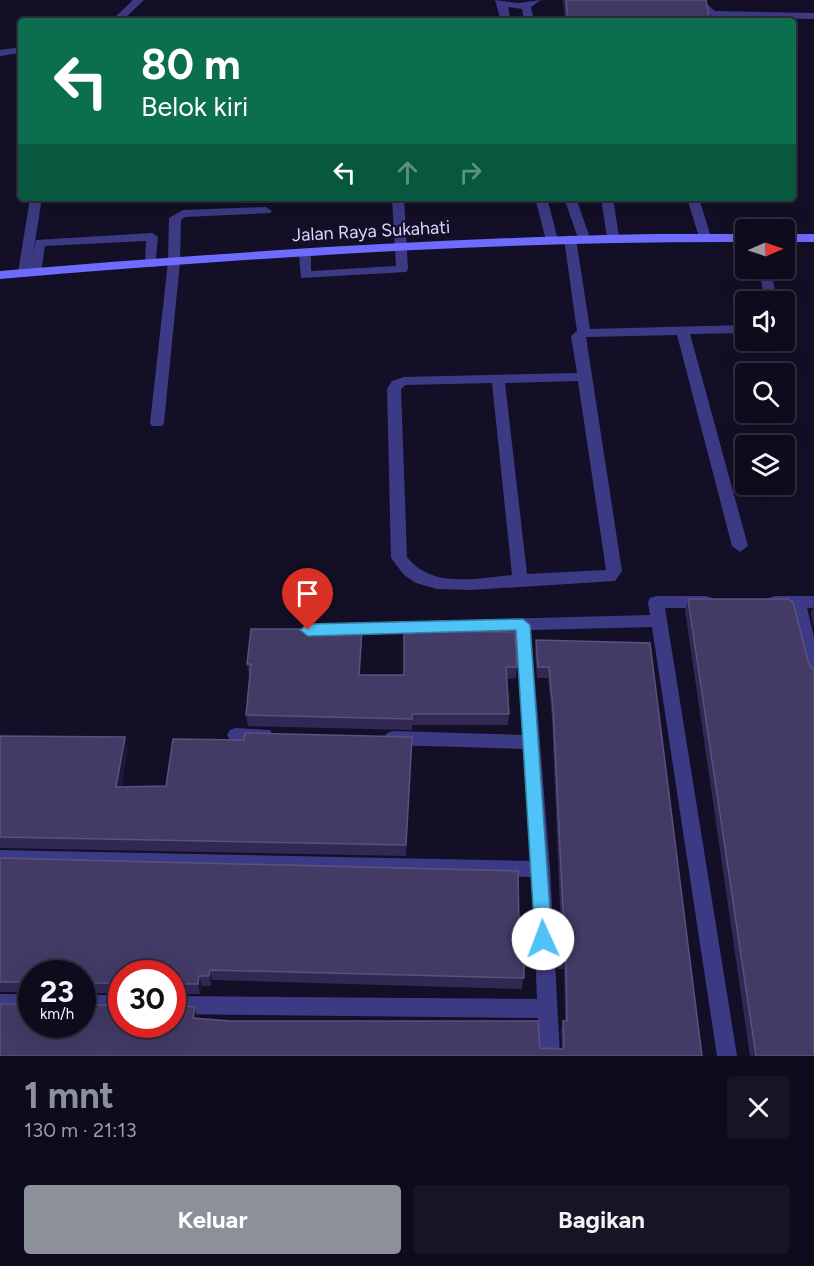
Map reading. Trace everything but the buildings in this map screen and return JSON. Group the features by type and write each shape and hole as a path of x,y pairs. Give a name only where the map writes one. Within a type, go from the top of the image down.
{"main road":[{"name":"Jalan Raya Sukahati","path":"0,275 401,247 613,237 735,238"},
{"path":"795,238 814,238"}],"street":[{"path":"119,18 139,0"},
{"path":"501,1 513,6 526,6 536,0"},
{"path":"696,0 713,14 814,16"},
{"path":"501,1 505,18"},
{"path":"526,6 528,18"},
{"path":"0,53 18,50"},
{"path":"30,272 36,201"},
{"path":"305,253 305,275 402,269 398,201"},
{"path":"542,201 552,240"},
{"path":"571,201 584,238"},
{"path":"608,201 613,237"},
{"path":"694,201 705,237"},
{"path":"157,423 177,215 266,211"},
{"path":"30,272 40,243 152,237 151,264"},
{"path":"570,239 584,333"},
{"path":"583,377 404,381 394,389 399,558 406,570 421,579 442,584 610,577 614,571 578,336 584,333 735,329"},
{"path":"682,330 740,546"},
{"path":"498,378 520,580"},
{"path":"722,602 656,602 727,1056"},
{"path":"755,602 806,602 814,672"},
{"path":"332,629 660,621"},
{"path":"523,625 541,869 550,1056"},
{"path":"236,735 283,736"},
{"path":"377,738 531,742"},
{"path":"0,858 541,869"},
{"path":"0,1003 18,1003"},
{"path":"186,1005 546,1009"}],"route":[{"path":"308,630 523,625 541,869 543,939"}]}
